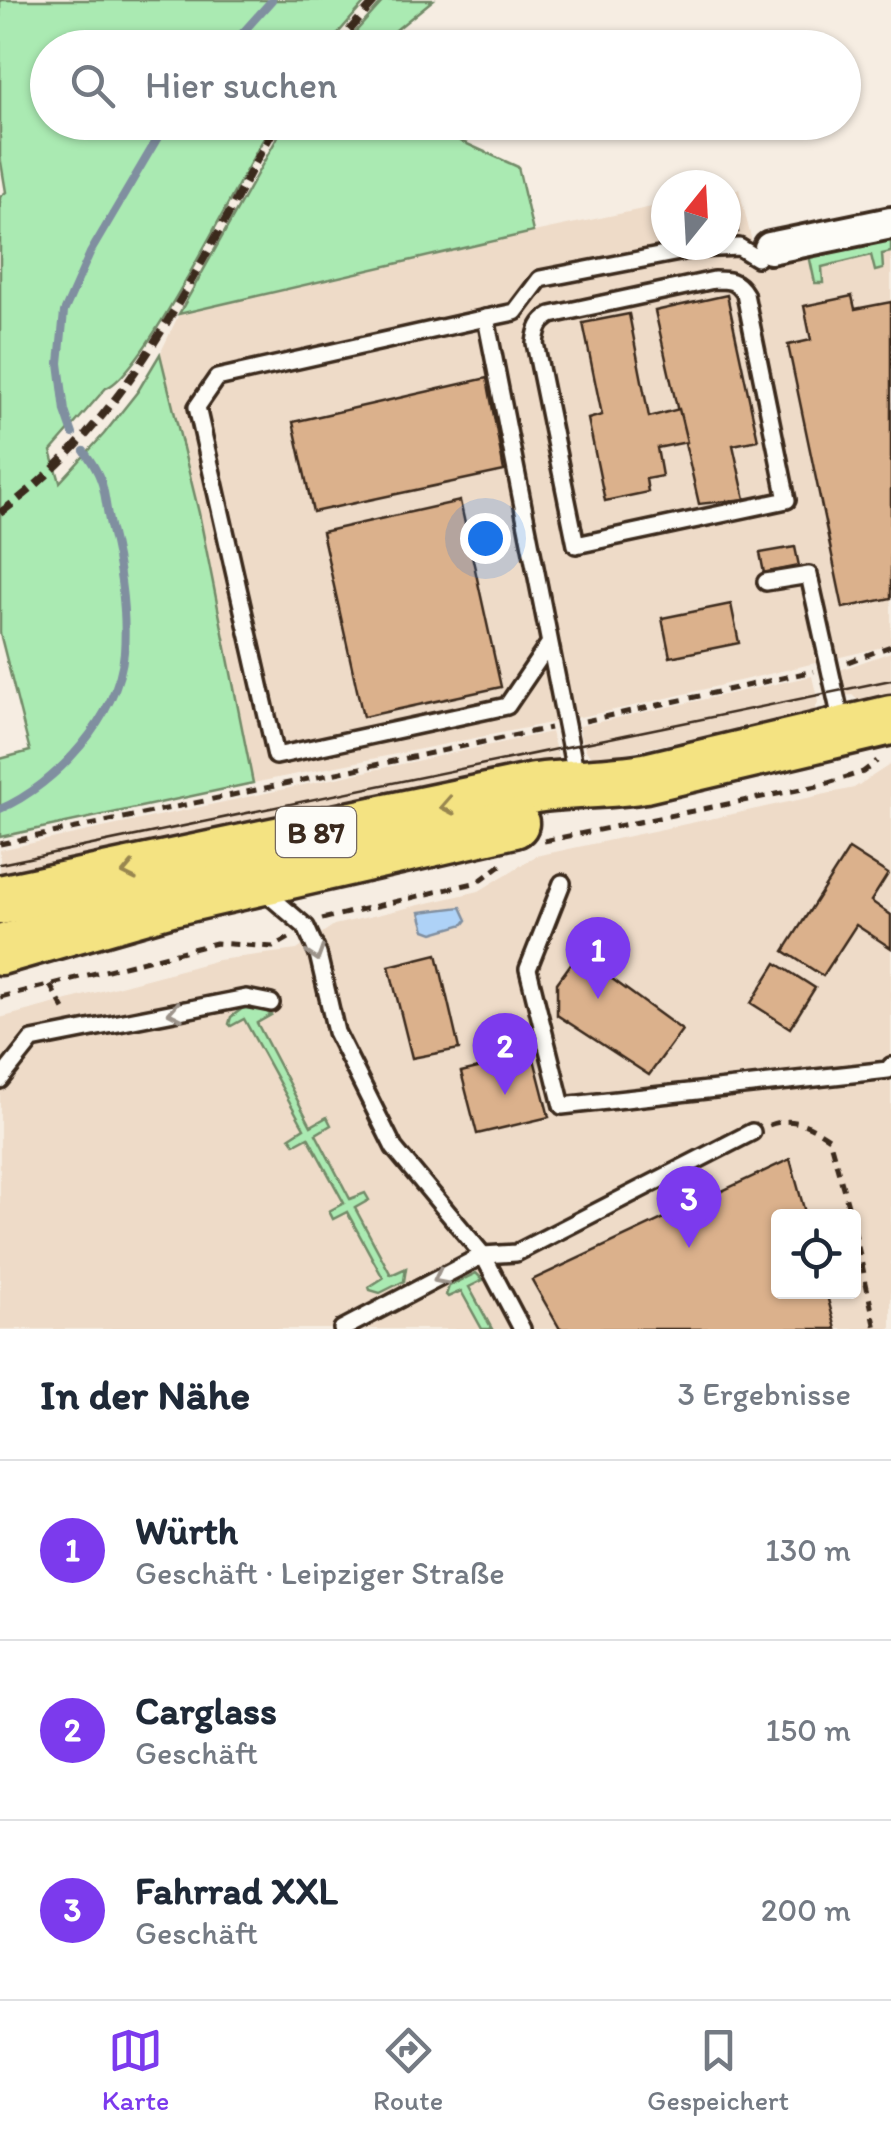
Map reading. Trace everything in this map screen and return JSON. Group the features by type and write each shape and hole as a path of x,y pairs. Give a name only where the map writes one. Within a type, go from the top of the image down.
{"main road":[{"name":"B 87","path":"0,900 318,832 871,737"},
{"name":"B 87","path":"0,950 80,925 564,810 599,782"}],"street":[{"path":"763,253 891,223"}],"lane":[{"path":"548,644 507,706 276,756 197,407 217,378 515,312 540,279 695,249 739,246 763,253"},
{"path":"730,280 740,284 746,294 787,500 576,545 535,343 542,320 714,280 730,280 763,253"},
{"path":"486,318 565,725 599,782"},
{"path":"766,582 809,575 830,668 871,737"},
{"path":"562,883 528,970 562,1106 888,1070 891,1066"},
{"path":"254,884 285,906 306,928 318,954 336,1032 394,1148 483,1255 522,1329"},
{"path":"0,1080 32,1040 246,998 271,1004"},
{"path":"342,1329 483,1255 516,1253 752,1132"}],"path":[{"path":"0,844 830,668 891,646"},
{"path":"542,841 822,785 863,772 871,737"},
{"path":"0,996 216,943 273,948 328,916 478,882 512,856"},
{"path":"50,985 77,1032"},
{"path":"752,1132 782,1120 806,1123 829,1138 849,1209"},
{"path":"861,1260 876,1329"}],"shaded area":[{"path":"741,197 754,250 891,222 891,645 629,707 253,783 199,513 160,354 179,314 651,207 651,260 741,260"},
{"path":"891,652 891,699 862,704 852,695 846,696 840,670"},
{"path":"812,676 818,702 814,712 597,759 587,752 580,736 580,726"},
{"path":"551,732 558,758 554,768 0,886 0,850"},
{"path":"891,764 891,1329 0,1329 0,1018 218,960 297,950 334,925 479,891 536,856 854,788"}],"green space":[{"path":"0,0 367,0 341,30 30,30 30,140 264,140 144,347 51,451 60,482 138,391 160,354 199,513 253,783 0,837 0,759 30,751 0,633 0,197 6,192 0,156"},
{"path":"384,0 433,0 396,30 357,30"},
{"path":"276,140 458,140 518,167 533,232 179,314"},
{"path":"891,231 891,252 882,254 883,269 875,271 871,255 822,267 823,283 815,283 809,255"},
{"path":"243,1008 262,1008 271,1015 257,1023 311,1126 327,1117 331,1125 316,1134 350,1199 365,1193 369,1200 355,1208 391,1275 406,1268 404,1281 380,1293 370,1290 383,1278 347,1212 333,1219 329,1211 344,1203 308,1137 295,1144 290,1137 304,1128 244,1019 229,1024 231,1017"},
{"path":"476,1273 483,1280 469,1287 492,1329 482,1329 461,1291 446,1295 449,1286"}],"water":[{"path":"461,907 467,920 464,924 433,933 425,930 420,912"}],"building":[{"path":"727,295 758,440 733,445 745,499 699,504 655,311"},
{"path":"852,296 855,309 891,302 891,598 843,608 788,345 811,340 804,306"},
{"path":"629,314 649,417 679,409 687,442 657,448 662,476 646,479 648,492 605,501 588,419 602,415 583,323"},
{"path":"487,378 504,471 313,512 293,422"},
{"path":"460,501 501,687 363,717 322,532"},
{"path":"795,547 799,566 764,573 760,553"},
{"path":"731,604 739,643 670,657 662,618"},
{"path":"849,849 888,874 871,901 891,915 891,948 856,925 823,976 784,951"},
{"path":"437,954 459,1049 412,1058 389,966"},
{"path":"578,954 682,1030 649,1075 557,1015 557,983"},
{"path":"776,963 815,988 790,1028 751,1003"},
{"path":"533,1055 549,1117 477,1134 461,1072"},
{"path":"790,1159 804,1209 771,1209 771,1299 828,1299 836,1329 560,1329 532,1280"}],"waterway":[{"path":"245,30 272,0"},
{"path":"73,434 65,411 59,363 64,312 90,253 156,140"},
{"path":"0,809 63,766 97,723 120,676 125,636 120,576 101,481 84,451"}],"tram line":[{"path":"0,864 891,680"}],"railway":[{"path":"350,30 376,0"},
{"path":"0,513 72,450 130,378 180,300 268,140"}],"place":[{"name":"Würth","path":"598,999"},
{"name":"Carglass","path":"505,1095"},
{"name":"Fahrrad XXL","path":"689,1248"}]}
